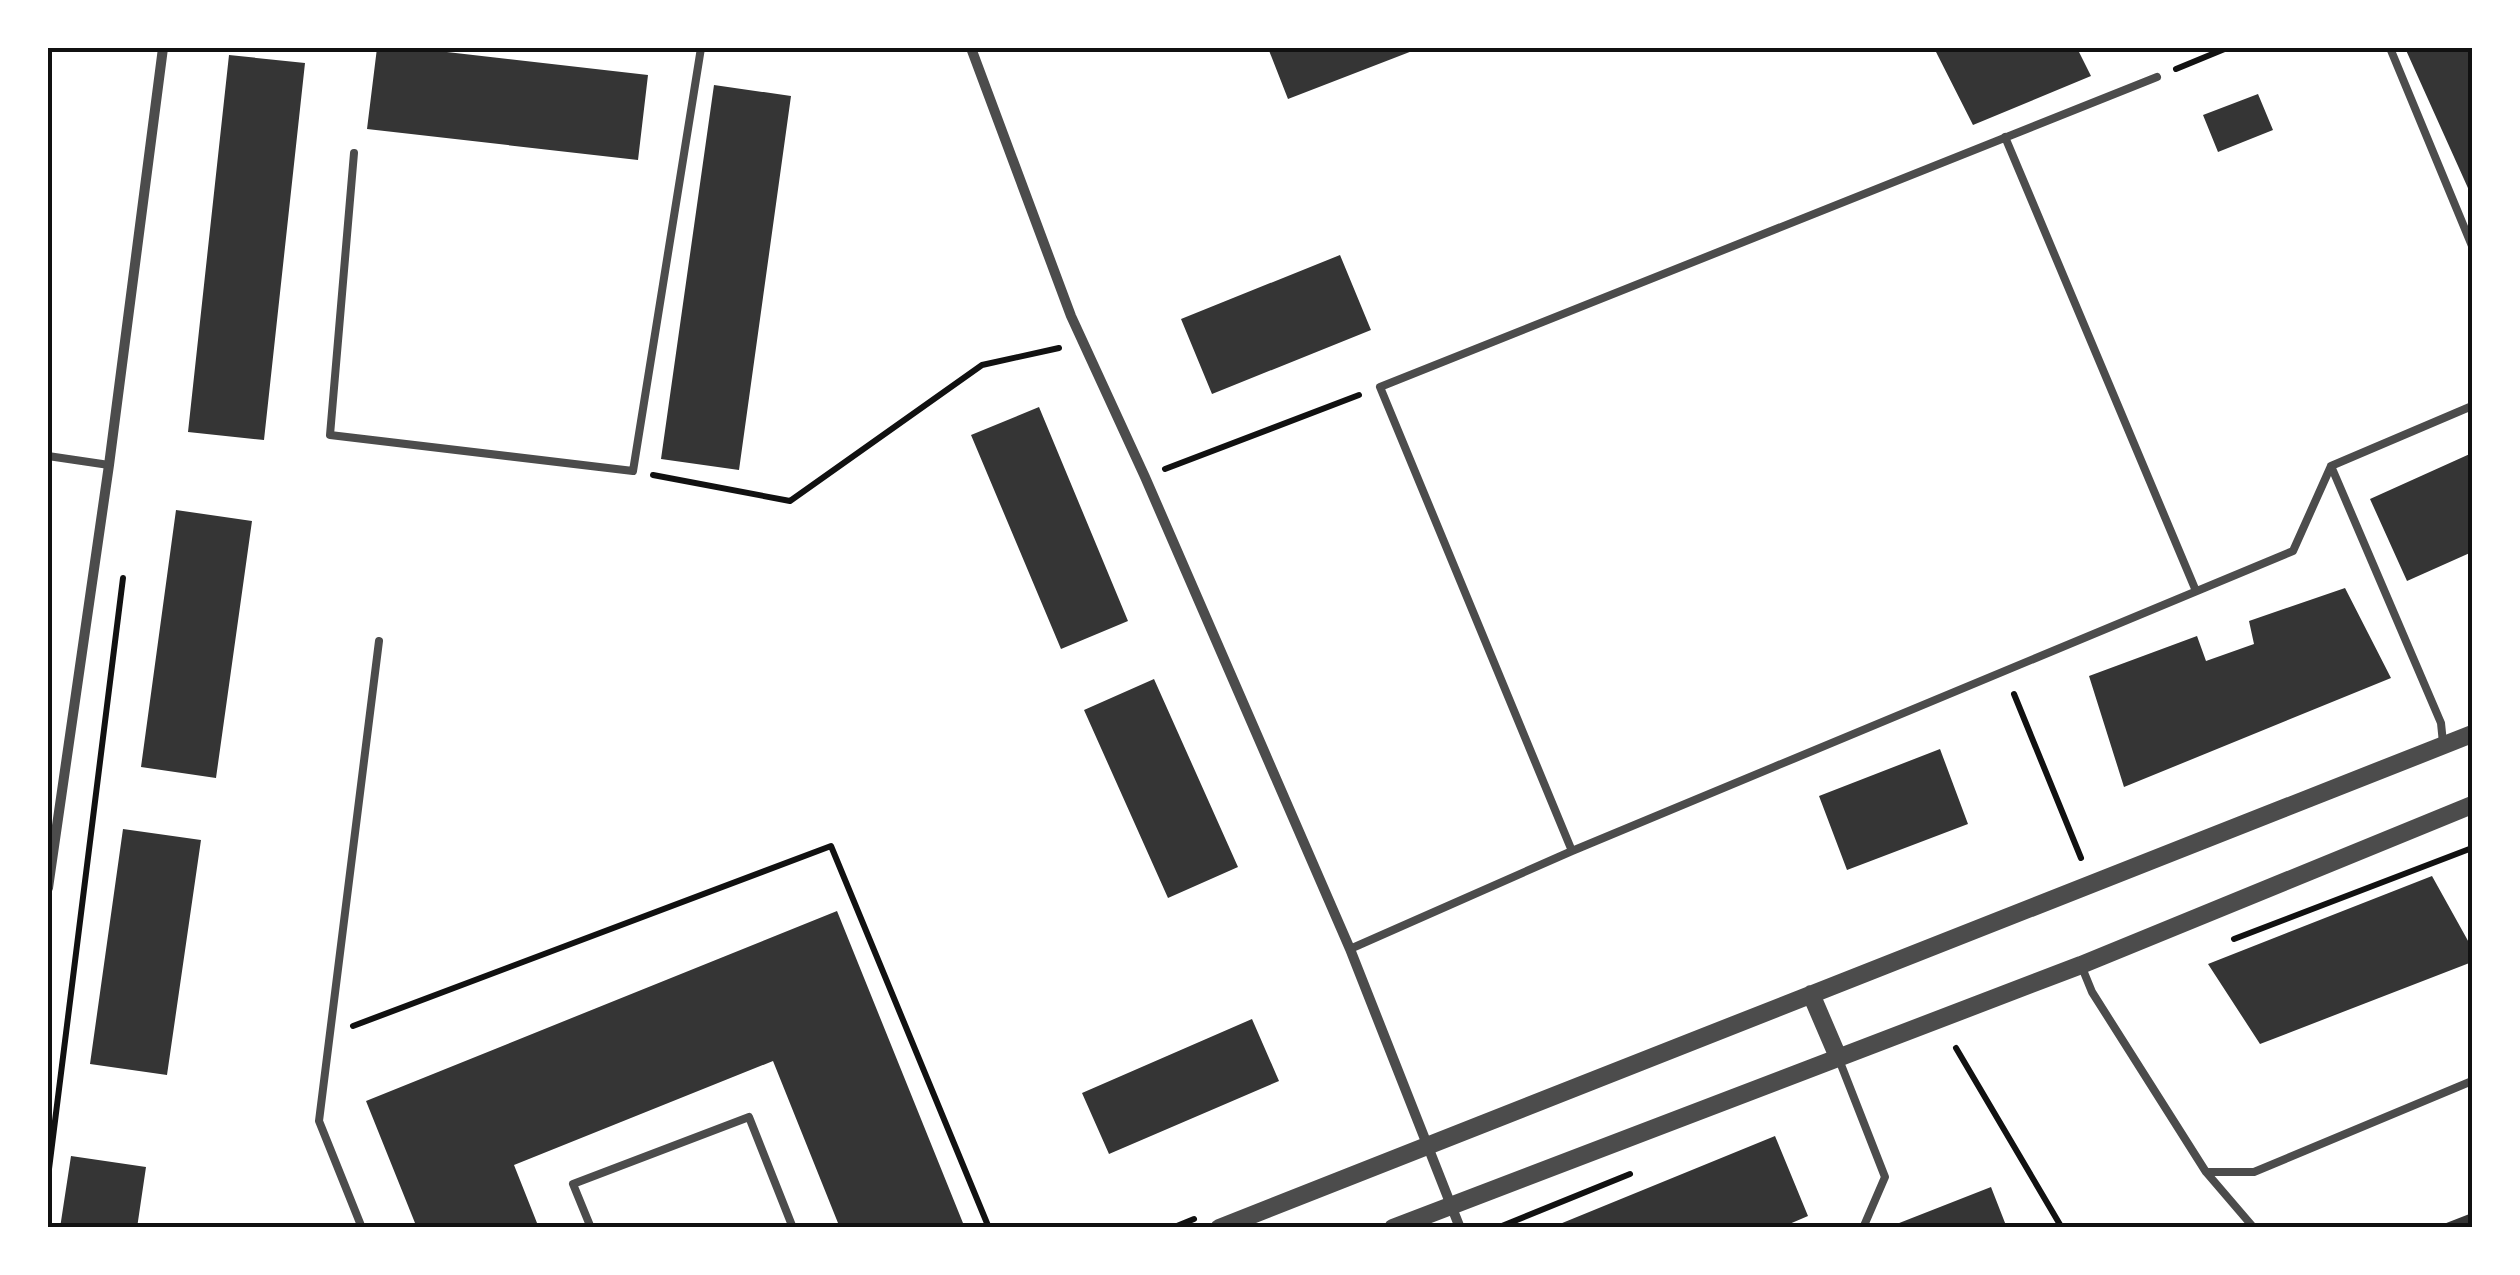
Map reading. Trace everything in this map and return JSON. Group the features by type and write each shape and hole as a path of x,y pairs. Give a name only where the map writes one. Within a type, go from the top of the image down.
{"street":[{"path":"48,888 109,465 163,48"},
{"path":"970,48 1082,343 1146,477 1350,949 1460,1228"},
{"path":"1218,1228 2472,734"},
{"path":"1392,1228 2081,965 2472,806"},
{"path":"1810,994 1838,1057"}],"lane":[{"path":"354,153 330,435 633,470 701,48"},
{"path":"2390,48 2472,246"},
{"path":"1572,851 1380,386 2156,77"},
{"path":"2006,137 2196,590"},
{"path":"1350,949 1572,851 2293,551 2331,466 2472,406"},
{"path":"48,456 109,465"},
{"path":"2331,466 2441,723 2443,747"},
{"path":"362,1228 319,1121 380,642"},
{"path":"2081,965 2092,992 2206,1172 2254,1228"},
{"path":"1838,1057 1885,1177 1863,1228"},
{"path":"2206,1172 2254,1172 2472,1081"},
{"path":"591,1228 574,1184 748,1116 793,1228"}],"path":[{"path":"2156,77 2227,48"},
{"path":"633,470 790,501 982,366 1082,343"},
{"path":"1146,477 1380,386"},
{"path":"48,1177 124,576"},
{"path":"2004,670 2084,865"},
{"path":"331,1035 830,846 989,1228"},
{"path":"1956,1048 2062,1228"}],"building":[{"path":"377,48 412,48 648,75 638,160 367,129"},
{"path":"1268,48 1420,48 1288,99"},
{"path":"1934,48 2077,48 2091,76 1973,125"},
{"path":"2405,48 2472,48 2472,197"},
{"path":"229,55 305,63 264,440 188,432"},
{"path":"714,85 791,96 739,470 661,459"},
{"path":"2258,94 2273,130 2218,152 2203,115"},
{"path":"1340,255 1371,330 1212,394 1181,319"},
{"path":"1039,407 1128,621 1061,649 971,435"},
{"path":"2472,453 2472,552 2407,581 2370,499"},
{"path":"176,510 252,521 216,778 141,767"},
{"path":"2345,588 2391,678 2124,787 2089,676 2197,636 2206,661 2254,644 2249,621"},
{"path":"1154,679 1238,867 1168,898 1084,710"},
{"path":"1940,749 1968,824 1847,870 1819,796"},
{"path":"123,829 201,840 167,1075 90,1064"},
{"path":"2432,876 2472,948 2472,962 2260,1044 2208,964"},
{"path":"837,911 965,1228 840,1228 773,1061 514,1165 539,1228 417,1228 366,1101"},
{"path":"1252,1019 1279,1081 1109,1154 1082,1093"},
{"path":"1775,1136 1808,1216 1780,1228 1550,1228"},
{"path":"71,1156 146,1167 137,1228 60,1228"},
{"path":"1991,1187 2007,1228 1889,1228 1889,1227"},
{"path":"2472,1213 2472,1228 2436,1228 2436,1227"}]}
